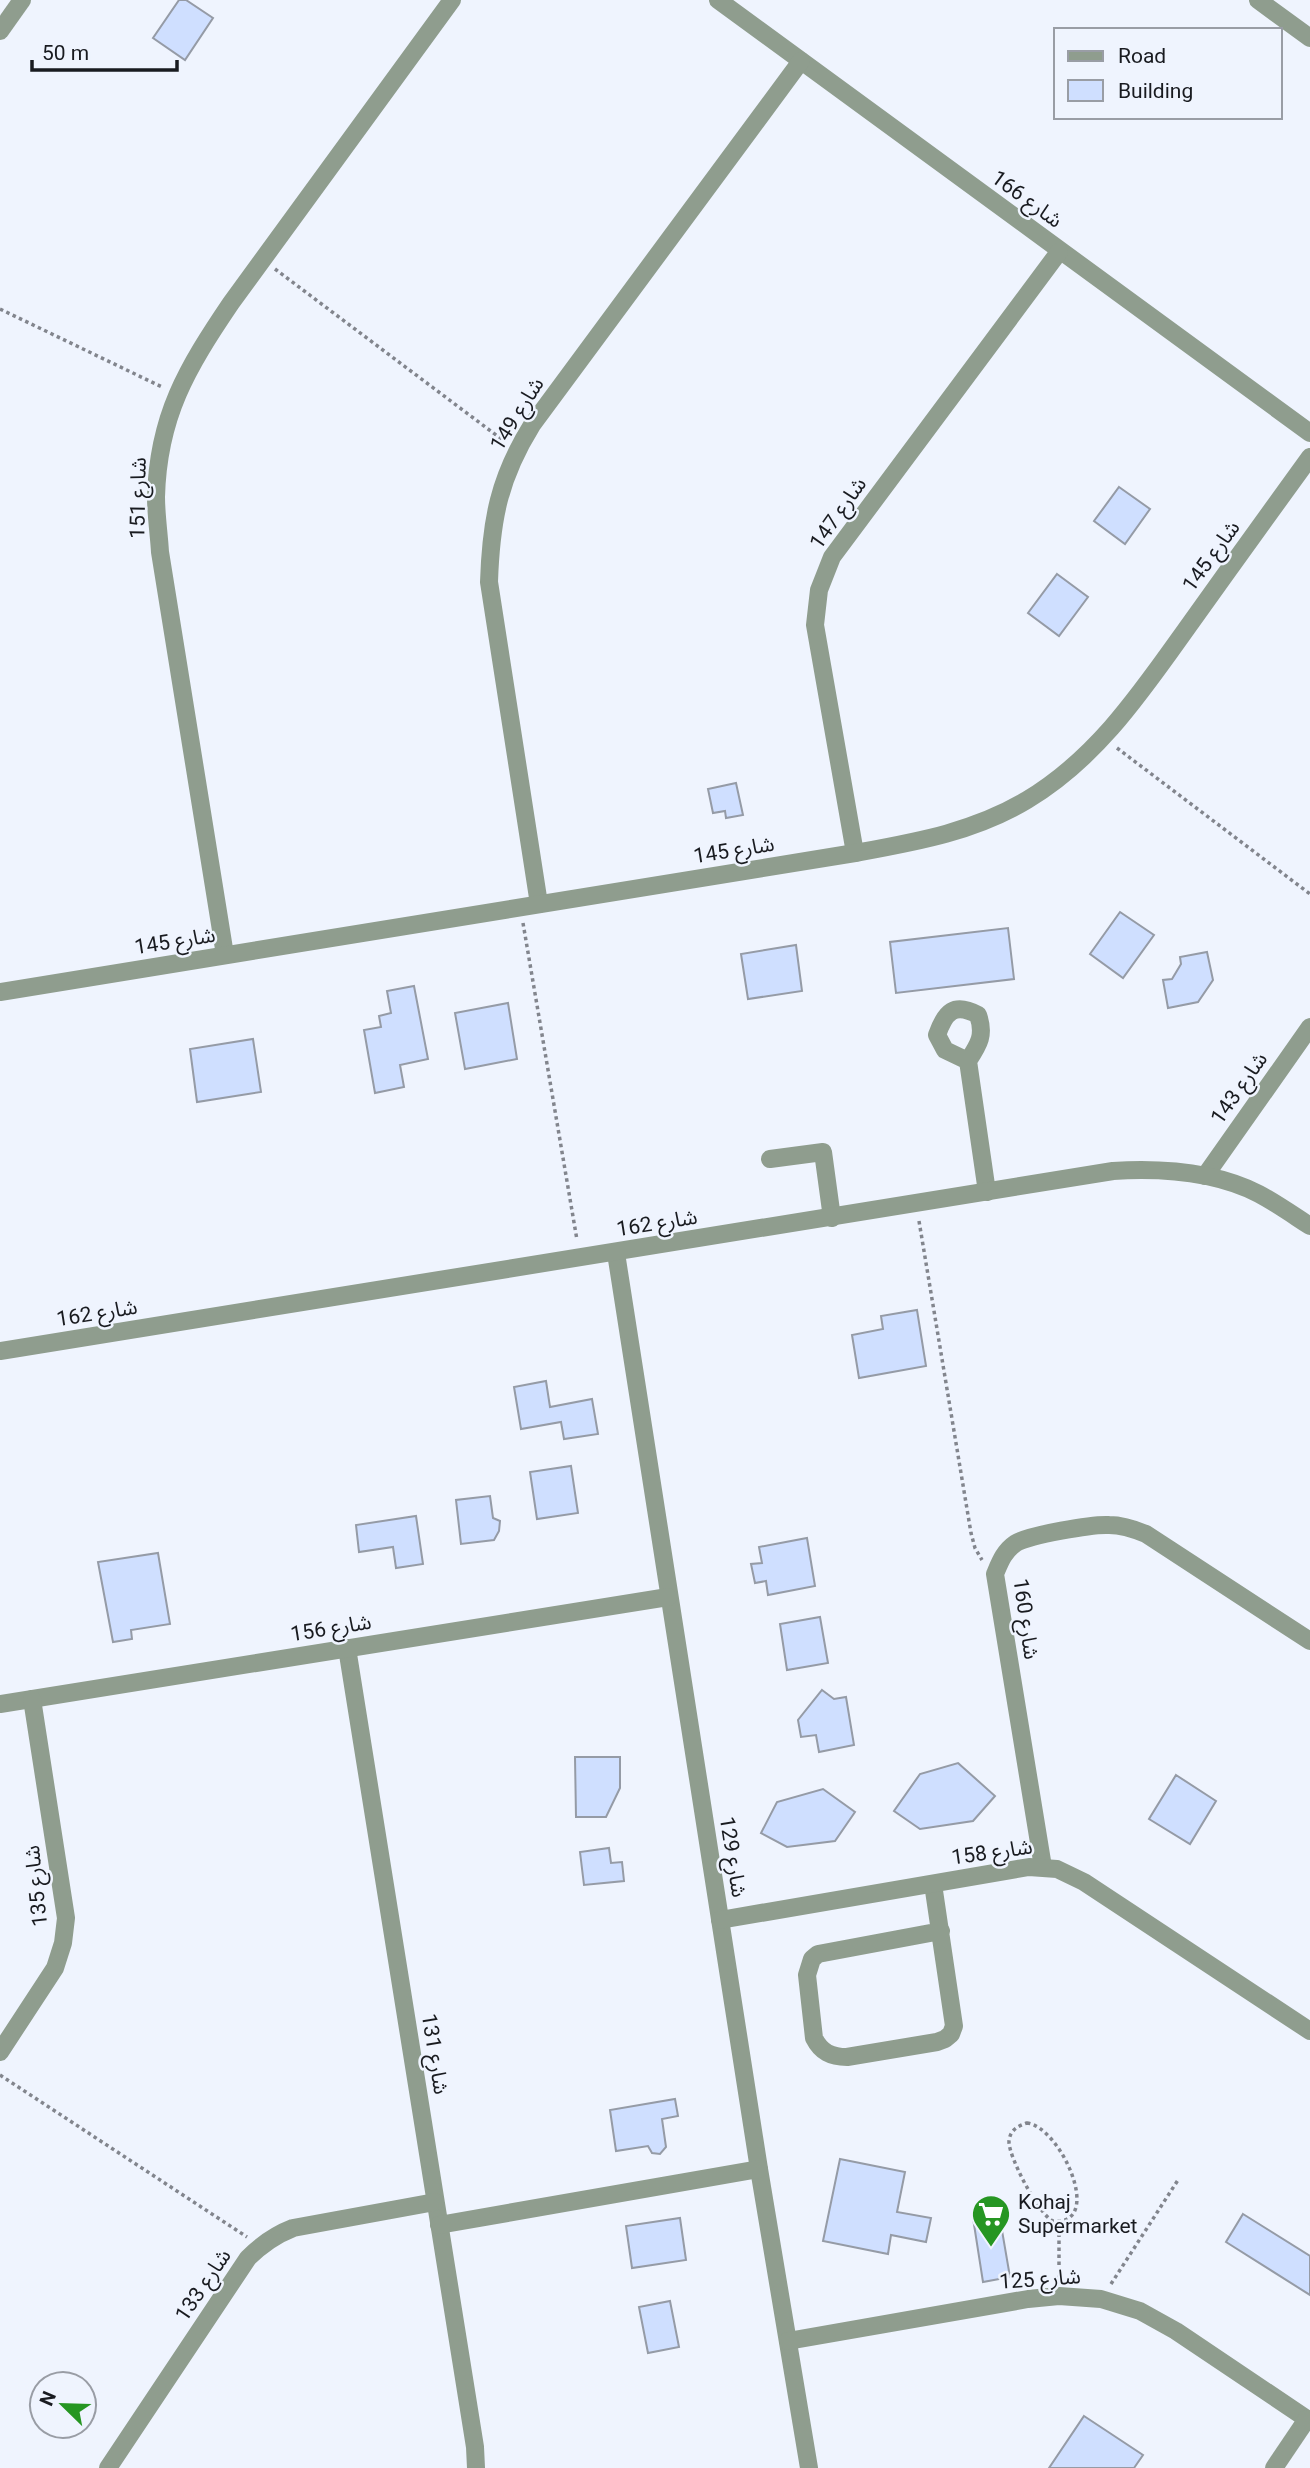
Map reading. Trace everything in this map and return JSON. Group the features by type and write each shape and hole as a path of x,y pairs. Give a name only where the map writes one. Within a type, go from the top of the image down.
{"street":[{"path":"0,29 23,0"},
{"name":"شارع 151","path":"225,956 160,551 156,498 161,445 176,394 201,347 262,259 452,0"},
{"name":"شارع 166","path":"718,0 1310,433"},
{"path":"1258,0 1310,38"},
{"name":"شارع 149","path":"539,904 489,582 490,537 499,493 516,451 550,400 801,61"},
{"name":"شارع 147","path":"855,853 815,625 819,590 832,557 839,547 1059,251"},
{"name":"شارع 145","path":"0,992 855,853 934,838 982,823 1027,800 1057,779 1104,738 1136,699 1310,457"},
{"name":"شارع 143","path":"1205,1175 1310,1027"},
{"path":"968,1061 987,1192"},
{"path":"770,1159 823,1152 832,1218"},
{"name":"شارع 162","path":"0,1351 1113,1171 1144,1170 1205,1175 1258,1194 1310,1226"},
{"name":"شارع 129","path":"616,1253 668,1597 809,2468"},
{"name":"شارع 160","path":"1043,1867 995,1574 1002,1556 1018,1542 1088,1526 1128,1527 1163,1544 1310,1641"},
{"name":"شارع 156","path":"0,1704 668,1597"},
{"name":"شارع 131","path":"347,1648 475,2447 476,2468"},
{"name":"شارع 135","path":"0,2052 55,1968 64,1943 66,1918 32,1699"},
{"name":"شارع 158","path":"720,1920 1043,1867 1058,1869 1084,1882 1310,2031"},
{"path":"933,1884 941,1931 954,2018 951,2034 937,2042 847,2057 827,2054 819,2047 814,2038 807,1975 812,1959 818,1954 941,1931"},
{"path":"439,2225 759,2169"},
{"name":"شارع 133","path":"108,2468 242,2266 260,2246 293,2228 435,2202"},
{"name":"شارع 125","path":"788,2341 1028,2299 1059,2296 1101,2299 1140,2311 1176,2331 1308,2420 1274,2468"}],"path":[{"path":"262,259 516,451"},
{"path":"0,309 176,394"},
{"path":"1104,738 1310,894"},
{"path":"521,907 580,1259"},
{"path":"916,1204 971,1533 979,1556 995,1574"},
{"path":"0,2075 260,2246"},
{"path":"1027,2123 1041,2127 1070,2169 1078,2202 1072,2216 1059,2221 1048,2218 1038,2208 1010,2150 1010,2135 1020,2125 1027,2123"},
{"path":"1101,2299 1178,2180"},
{"path":"1059,2221 1059,2296"}],"building":[{"path":"179,0 186,0 213,18 185,60 153,38"},
{"path":"1119,487 1150,509 1125,544 1094,521"},
{"path":"1057,574 1088,597 1059,636 1028,613"},
{"path":"736,783 743,815 726,818 725,811 713,813 708,789"},
{"path":"1120,912 1154,935 1123,978 1090,954"},
{"path":"1008,928 1014,979 896,993 890,942"},
{"path":"796,945 802,991 748,999 741,954"},
{"path":"1207,952 1213,980 1198,1002 1168,1008 1163,980 1172,979 1181,964 1180,957"},
{"path":"414,986 428,1059 400,1065 404,1087 375,1093 364,1030 381,1027 379,1016 391,1013 387,991"},
{"path":"508,1003 517,1059 465,1069 455,1013"},
{"path":"253,1039 261,1092 197,1102 190,1049"},
{"path":"917,1310 926,1366 859,1378 852,1335 883,1329 881,1316"},
{"path":"546,1381 550,1407 592,1399 598,1434 564,1439 561,1422 521,1429 514,1387"},
{"path":"571,1466 578,1513 537,1519 530,1472"},
{"path":"490,1496 493,1518 500,1521 494,1540 461,1544 456,1500"},
{"path":"416,1516 423,1564 396,1568 393,1547 359,1552 356,1525"},
{"path":"807,1538 815,1586 768,1595 766,1581 755,1583 751,1564 762,1563 759,1547"},
{"path":"158,1553 170,1624 131,1630 132,1639 113,1642 98,1562"},
{"path":"820,1617 828,1663 787,1670 780,1624"},
{"path":"822,1690 834,1699 846,1697 854,1745 819,1752 816,1735 801,1737 798,1720"},
{"path":"575,1757 620,1757 620,1788 606,1817 576,1817"},
{"path":"958,1763 995,1796 973,1821 920,1829 894,1811 920,1774"},
{"path":"1176,1775 1216,1801 1190,1844 1149,1819"},
{"path":"823,1789 855,1812 835,1841 787,1847 761,1833 777,1802"},
{"path":"609,1848 611,1863 622,1862 624,1881 584,1885 580,1852"},
{"path":"675,2099 678,2116 662,2119 666,2147 660,2154 652,2153 648,2146 616,2151 610,2110"},
{"path":"840,2159 905,2172 897,2212 931,2218 926,2242 891,2235 888,2254 823,2241"},
{"name":"Kohaj Supermarket","path":"999,2213 1010,2277 983,2282 973,2218"},
{"path":"1243,2214 1310,2256 1310,2295 1226,2242"},
{"path":"680,2218 686,2260 632,2268 626,2226"},
{"path":"670,2301 679,2347 648,2353 639,2307"},
{"path":"1084,2416 1143,2455 1134,2468 1049,2468"}],"place":[{"name":"Kohaj Supermarket","path":"991,2248"}]}
